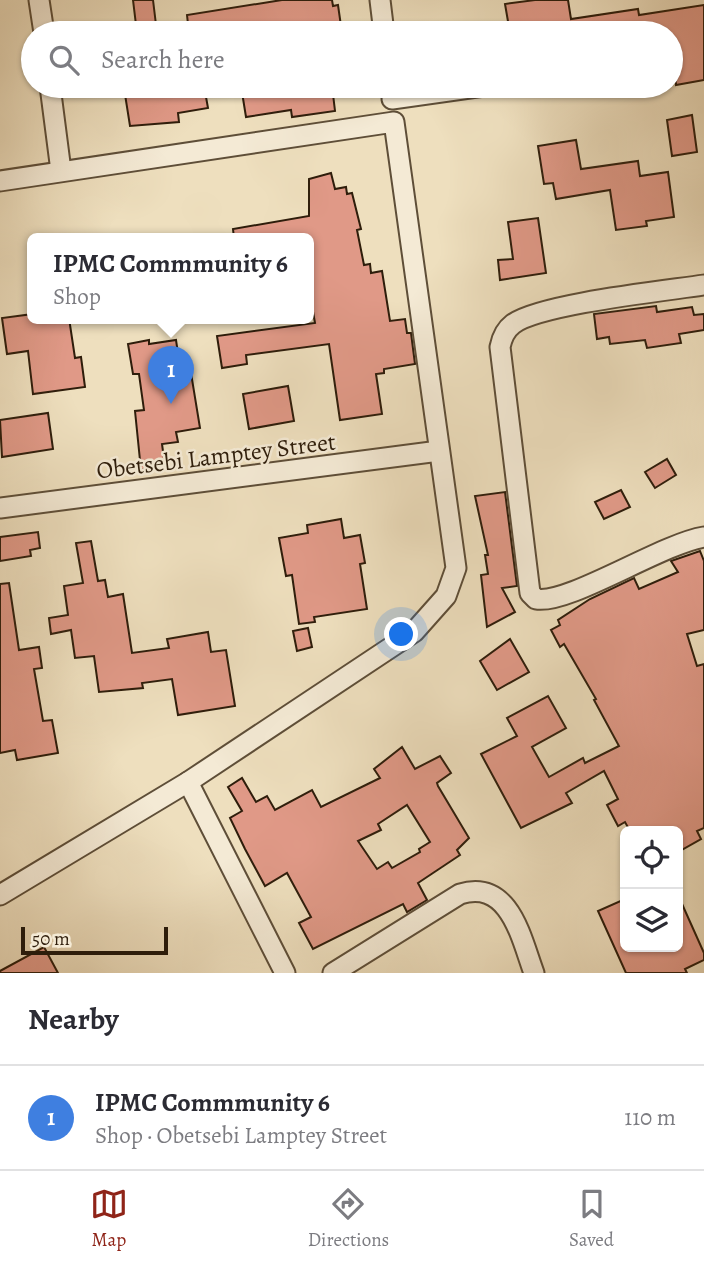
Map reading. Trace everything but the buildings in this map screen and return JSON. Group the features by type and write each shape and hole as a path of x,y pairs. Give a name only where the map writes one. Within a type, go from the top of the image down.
{"street":[{"path":"39,0 42,21"},
{"path":"380,0 383,21"},
{"path":"52,98 61,171"},
{"path":"0,895 188,782 414,632 436,610 453,583 456,568 392,98"},
{"path":"0,181 394,122"},
{"path":"704,285 559,308 520,319 502,336 500,347 530,593 536,599 559,597 678,543 704,537"},
{"name":"Obetsebi Lamptey Street","path":"0,508 439,452"},
{"path":"188,782 285,973"},
{"path":"333,973 460,894 474,891 489,893 510,910 534,973"}],"place":[{"name":"IPMC Commmunity 6","path":"171,404"}]}
